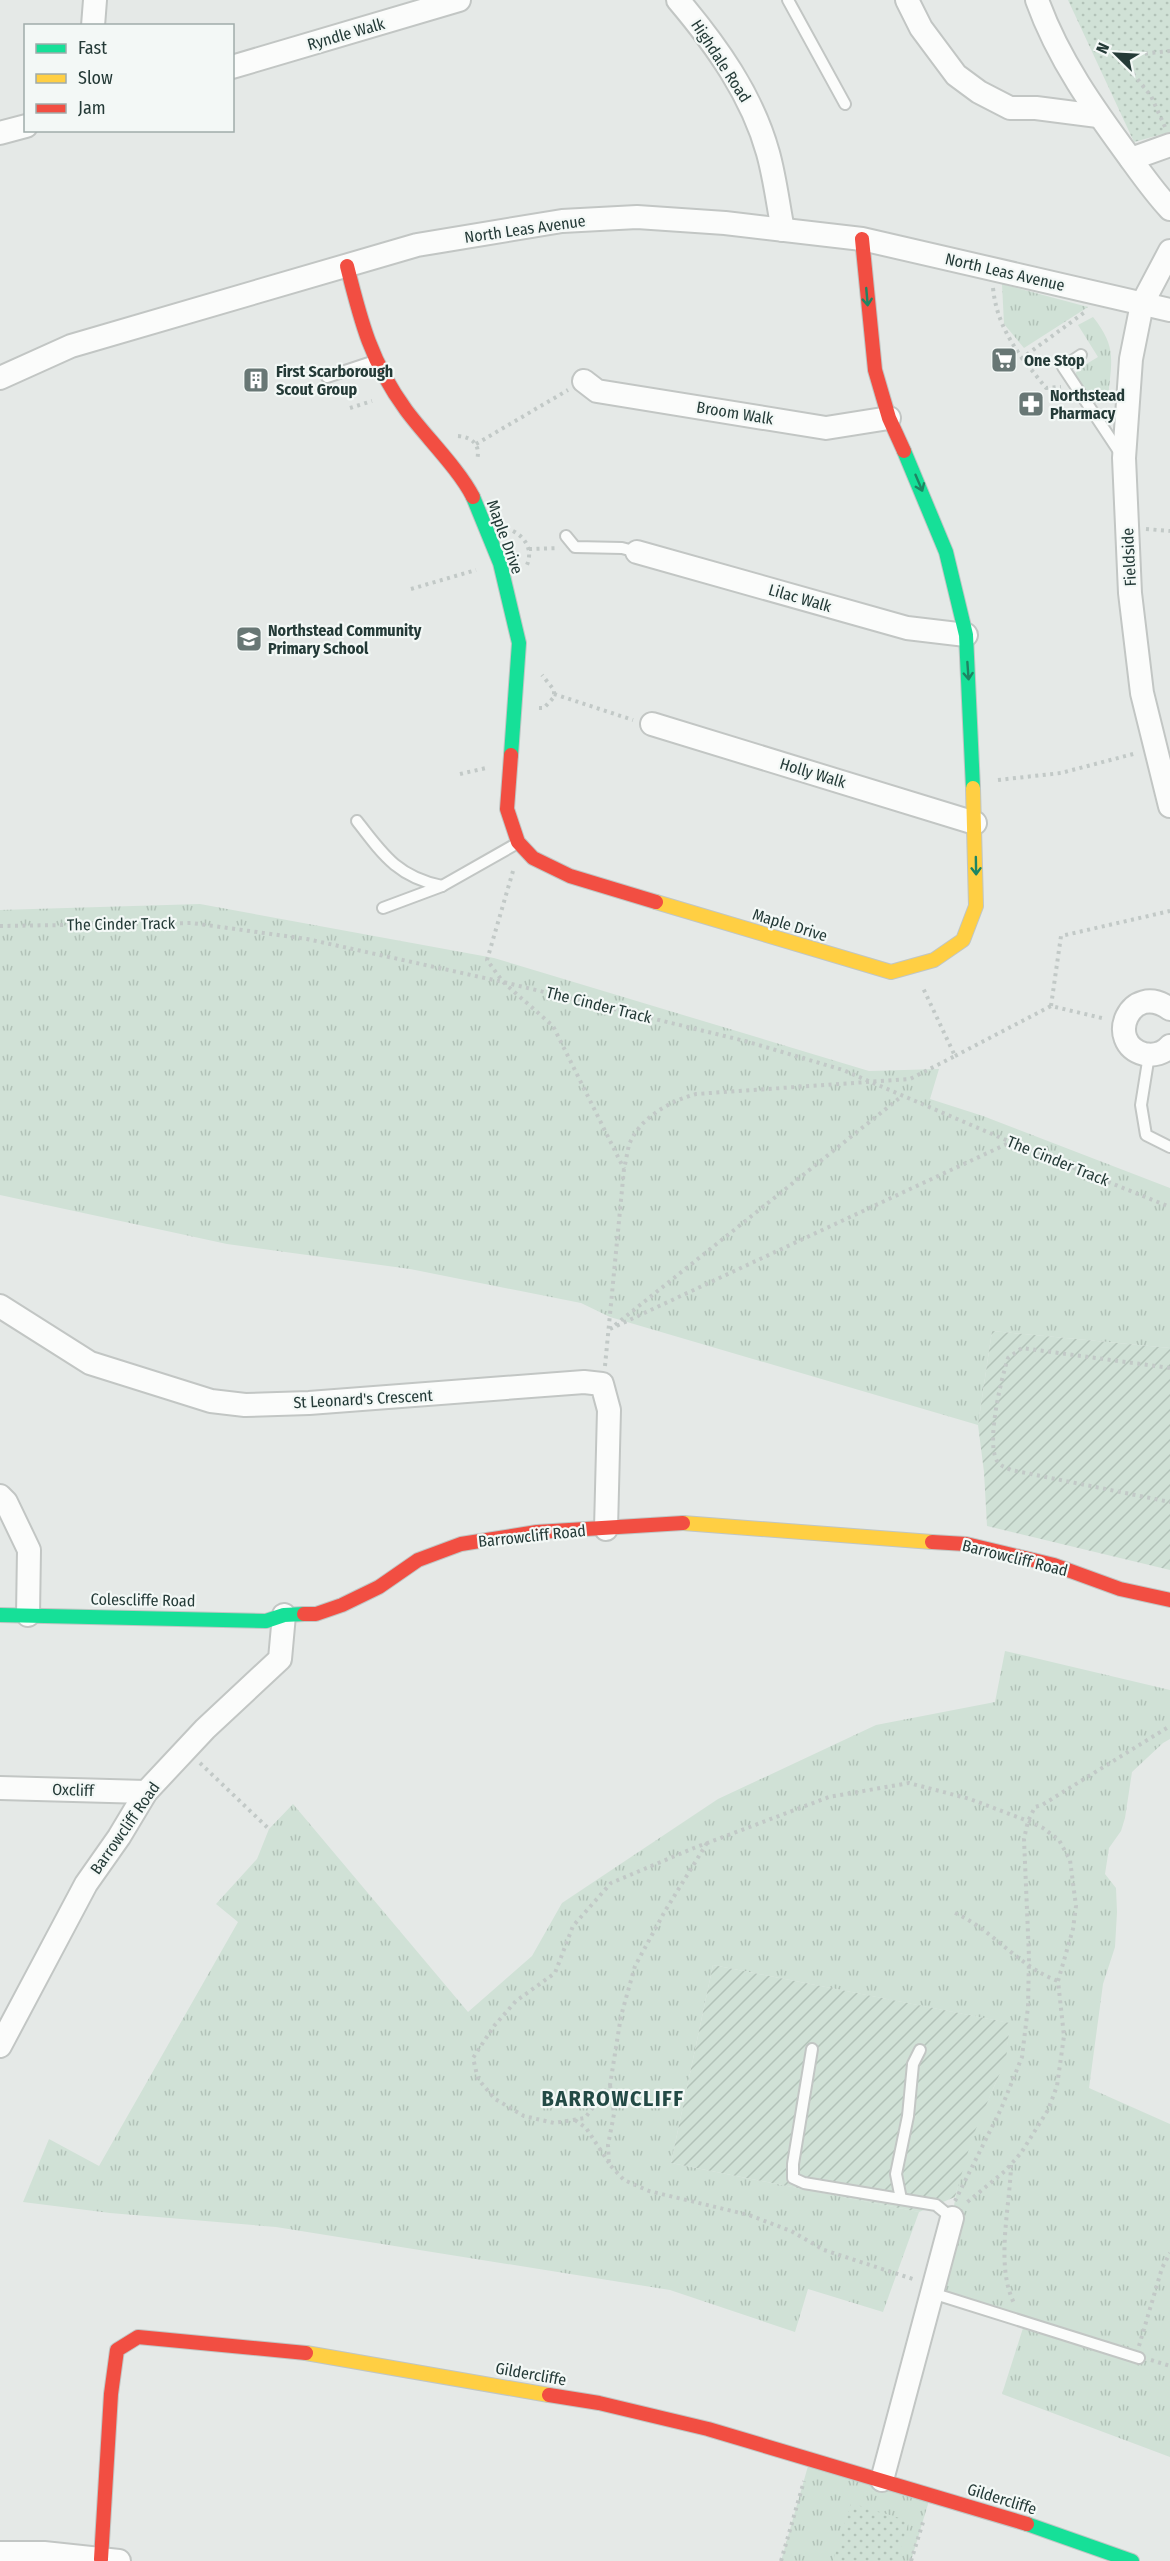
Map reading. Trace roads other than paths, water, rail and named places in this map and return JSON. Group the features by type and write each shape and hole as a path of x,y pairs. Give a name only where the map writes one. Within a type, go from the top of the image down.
{"street":[{"path":"93,24 95,0"},
{"name":"Ryndle Walk","path":"234,66 459,0"},
{"name":"Highdale Road","path":"678,0 722,57 751,105 768,153 783,230"},
{"path":"907,0 921,28 956,75 979,92 1010,108 1036,108 1098,116"},
{"path":"1037,0 1049,33 1098,116 1152,190 1170,209"},
{"path":"0,133 24,127"},
{"path":"1131,159 1168,138"},
{"name":"North Leas Avenue","path":"0,378 71,346 417,245 562,221 637,217 725,223 862,239 1170,310"},
{"name":"Maple Drive","path":"347,266 361,321 375,361 405,409 472,494 500,563 519,643 507,809 519,842 533,858 570,876 891,972 934,960 963,940 976,906 975,823 966,635 946,552 890,418 875,370 862,239"},
{"name":"Fieldside","path":"1170,251 1142,304 1131,359 1124,458 1130,593 1142,693 1170,806"},
{"name":"Broom Walk","path":"584,381 597,391 826,428 890,418"},
{"name":"Lilac Walk","path":"637,552 907,628 966,635"},
{"name":"Holly Walk","path":"652,724 975,823"},
{"path":"1160,1050 1142,1053 1129,1043 1125,1036 1125,1021 1135,1006 1144,1002 1153,1001 1170,1009"},
{"name":"St Leonard's Crescent","path":"0,1306 90,1363 211,1401 244,1405 309,1403 584,1382 602,1384 609,1410 606,1529"},
{"path":"0,1496 6,1502 29,1550 28,1614"},
{"name":"Barrowcliff Road","path":"0,2046 86,1884 119,1838 146,1792 205,1729 280,1659 284,1615 316,1614 342,1605 379,1587 418,1560 461,1544 537,1532 694,1522 782,1531 966,1544 1054,1565 1120,1589 1170,1600"},
{"name":"Colescliffe Road","path":"0,1615 266,1621 284,1615"},
{"name":"Oxcliff","path":"0,1788 146,1792"},
{"path":"882,2480 952,2218"},
{"name":"Gildercliffe","path":"110,2560 111,2394 117,2350 138,2337 304,2353 599,2403 708,2428 931,2494 1023,2522 1132,2561"},
{"path":"0,2553 44,2553 110,2560"}],"lane":[{"path":"788,0 845,104"},
{"path":"1081,355 1063,367 1124,458"},
{"path":"327,377 375,361"},
{"path":"566,536 575,547 622,548 637,552"},
{"path":"357,821 382,853 405,873 420,882 442,886"},
{"path":"383,908 442,886 519,842"},
{"path":"1160,1050 1141,1105 1146,1135 1170,1146"},
{"path":"812,2049 793,2164 793,2178 804,2183 936,2205 952,2218"},
{"path":"901,2199 896,2174 908,2116 913,2064 920,2050"},
{"path":"933,2290 1028,2324 1138,2357"}],"place":[{"name":"One Stop","path":"1004,360"},
{"name":"First Scarborough Scout Group","path":"256,380"},
{"name":"Northstead Pharmacy","path":"1031,404"},
{"name":"Northstead Community Primary School","path":"249,639"}],"district":[{"name":"BARROWCLIFF","path":"613,2098"}]}
